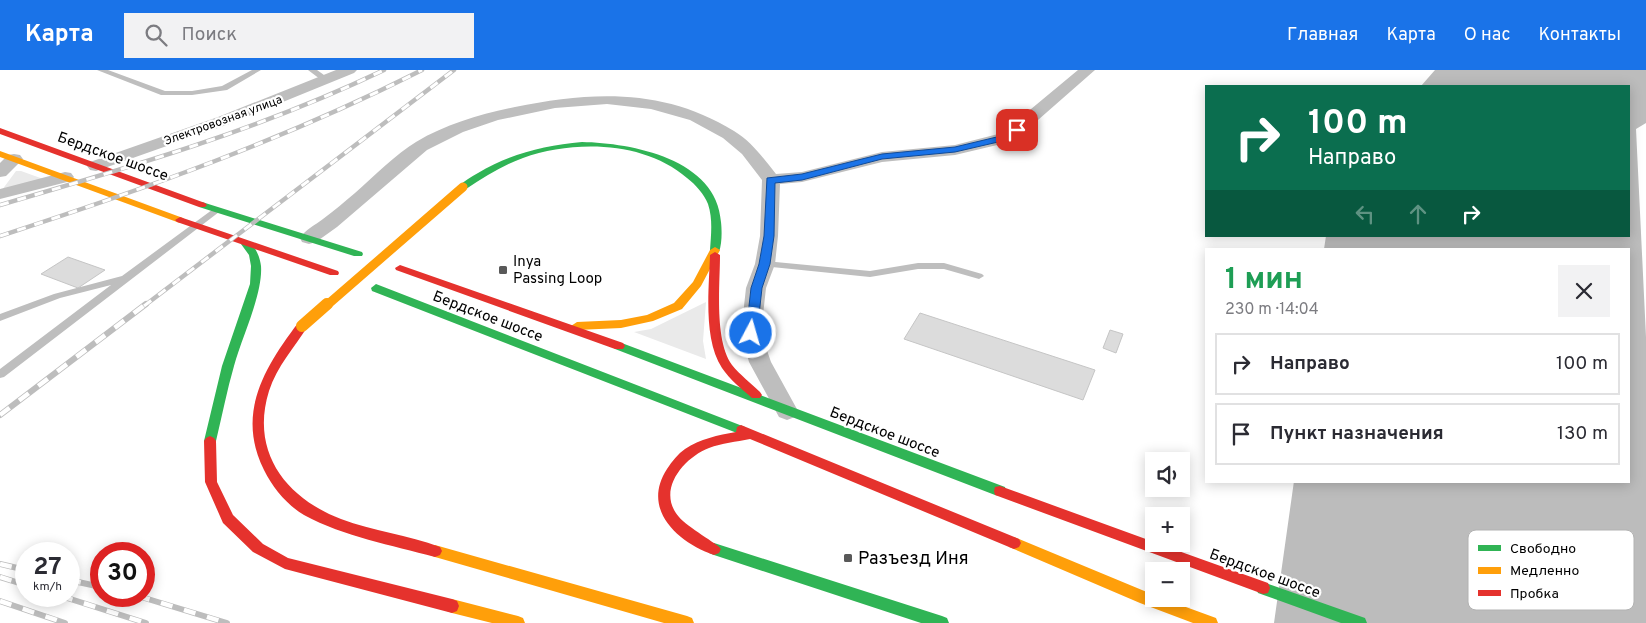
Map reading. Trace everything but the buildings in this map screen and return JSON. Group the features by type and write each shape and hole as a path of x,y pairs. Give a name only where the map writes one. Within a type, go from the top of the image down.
{"main road":[{"name":"Бердское шоссе","path":"0,131 216,210 358,254"},
{"path":"687,623 395,540 308,510 280,488 265,460 256,426 260,400 269,374 283,350 302,326 463,187 497,165 541,151 606,146 642,152 673,164 698,182 706,193 714,207 717,229 715,250 715,325 723,357 726,365 765,403"},
{"path":"7,157 195,226 334,273"},
{"path":"246,244 254,254 256,284 228,366 209,448 211,482 228,519 258,548 285,563 518,623"},
{"path":"566,326 621,324 649,318 678,306 697,284 715,250"},
{"name":"Бердское шоссе","path":"400,268 566,326 1154,549 1360,623"},
{"name":"Бердское шоссе","path":"376,288 751,434 1145,598 1211,623"},
{"path":"751,434 718,440 700,446 675,466 666,480 664,495 665,510 675,524 708,547 942,623"}],"street":[{"name":"Электровозная улица","path":"96,166 211,126 349,70"},
{"path":"771,180 802,177 882,157 955,150 1008,137 1087,70"},
{"path":"309,238 330,223 421,146 457,129 494,116 554,103 586,100 628,101 652,104 696,117 729,135 748,150 771,180 769,236 765,264 756,288 751,333 760,362 787,411"},
{"path":"0,172 7,157"},
{"path":"0,194 65,177"}],"lane":[{"path":"101,70 164,93 192,93 224,88 257,70"},
{"path":"312,70 327,80"},
{"path":"0,374 216,210"},
{"path":"765,264 870,274 918,266 944,266 980,276"},
{"path":"0,318 57,296 127,278"}],"shaded area":[{"path":"1435,70 1646,70 1646,123 1636,129 1646,337 1646,623 1274,623 1294,483 1630,483 1630,248 1324,248 1326,237 1630,237 1630,85 1422,85"},
{"path":"16,171 21,171 46,180 2,190"},
{"path":"706,302 703,341 706,359 634,332 651,329"}],"railway":[{"path":"0,205 147,161 243,129 291,111 384,70"},
{"path":"0,236 108,200 214,161 319,118 422,70"},
{"path":"144,306 454,70"},
{"path":"0,415 146,304"},
{"path":"0,564 15,567"},
{"path":"0,577 15,582"},
{"path":"80,582 90,585"},
{"path":"0,601 65,623"},
{"path":"155,601 227,623"},
{"path":"80,602 146,623"}],"traffic: fast":[{"path":"463,187 505,162 540,150 582,145 625,147 665,160 683,170 704,189 713,204 716,215 715,250"},
{"path":"202,205 358,254"},
{"path":"210,441 228,366 255,284 256,266 254,255 246,244"},
{"path":"376,288 741,430"},
{"path":"619,346 1000,491"},
{"path":"714,549 942,623"},
{"path":"1263,588 1360,623"}],"traffic: slow":[{"path":"0,154 180,220"},
{"path":"302,326 463,187"},
{"path":"577,326 621,324 649,318 678,306 697,284 715,250"},
{"path":"1014,543 1145,598 1211,623"},
{"path":"435,551 687,623"},
{"path":"452,606 518,623"}],"traffic: jam":[{"path":"0,131 202,205"},
{"path":"180,220 334,273"},
{"path":"715,255 715,312 721,355 732,373 756,395"},
{"path":"400,268 619,346"},
{"path":"302,326 270,375 263,391 259,408 258,426 261,445 271,472 290,496 308,510 338,524 435,551"},
{"path":"741,430 1014,543"},
{"path":"714,549 696,539 674,521 665,505 665,487 675,467 692,451 713,442 751,434"},
{"path":"210,441 211,482 228,519 258,548 285,563 452,606"},
{"path":"1000,491 1263,588"}],"place":[{"name":"Inya Passing Loop","path":"503,270"},
{"name":"Разъезд Иня","path":"848,558"}],"route":[{"path":"751,333 756,288 765,264 769,236 771,180 802,177 882,157 955,150 975,143 1008,137 1017,130"}]}
